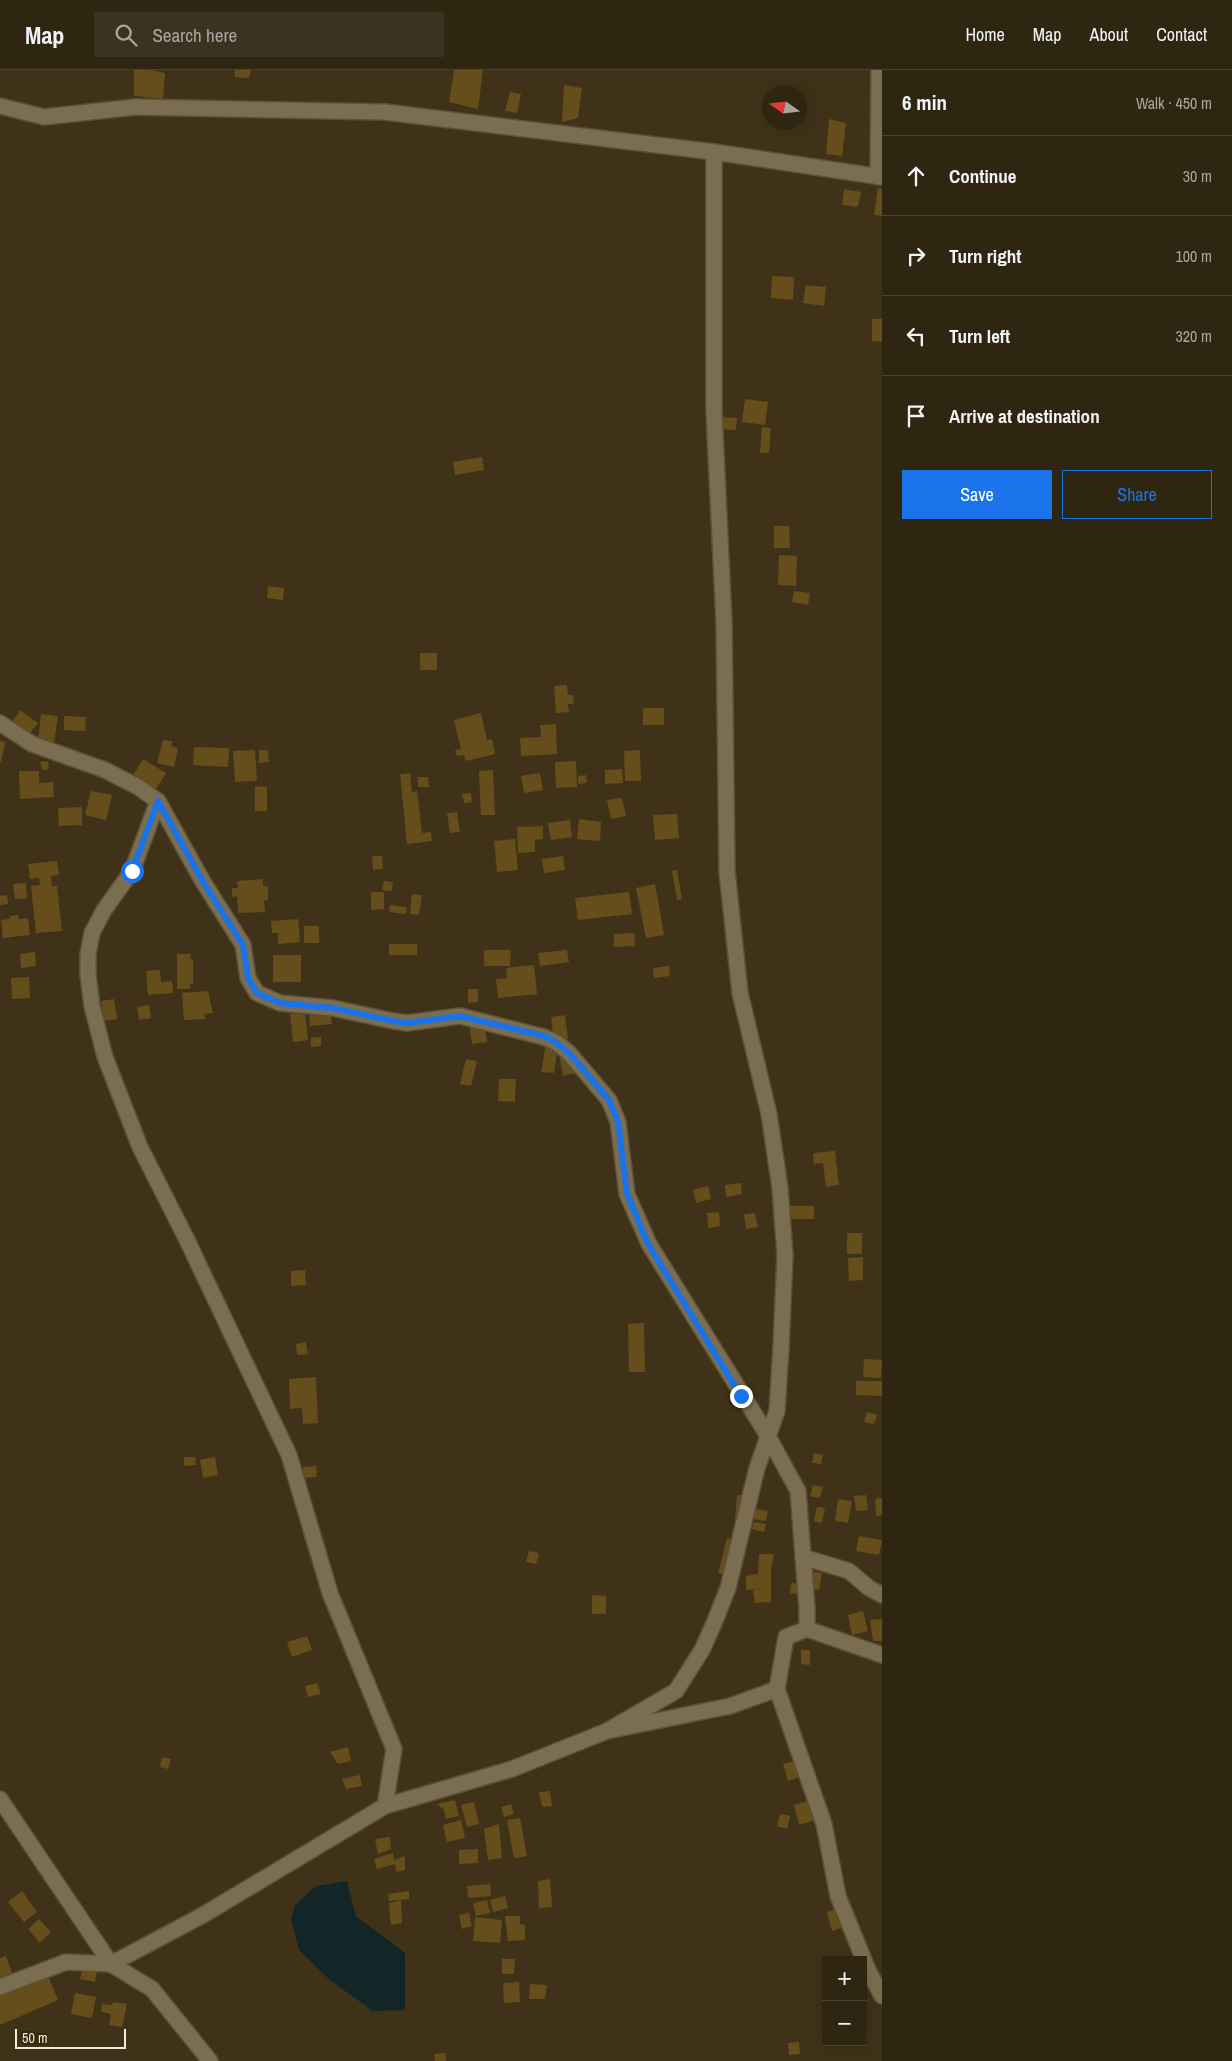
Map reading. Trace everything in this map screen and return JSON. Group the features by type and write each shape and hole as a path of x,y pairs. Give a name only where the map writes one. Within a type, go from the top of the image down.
{"street":[{"path":"0,106 44,117 134,106 385,112 714,152 880,177 879,70"},
{"path":"0,1987 66,1962 111,1964 203,1915 384,1806 512,1769 607,1730 676,1691 702,1650 728,1588 746,1507 777,1411 782,1348 785,1255 780,1188 769,1114 740,993 726,871 724,622 714,412 714,152"},
{"path":"0,723 32,744 105,770 138,787 158,801 202,880 243,945 248,978 257,993 280,1003 333,1008 407,1023 460,1016 544,1036 569,1053 609,1100 618,1122 627,1194 648,1244 768,1436 798,1491 807,1629"},
{"path":"158,801 132,871 104,910 92,933 88,954 88,975 92,1006 105,1058 140,1147 187,1240 290,1455 330,1593 394,1749 384,1806"},
{"path":"803,1557 849,1571 869,1588 882,1594"},
{"path":"882,1655 807,1629 786,1637 777,1689 824,1824 838,1896 868,1970 882,1996"},
{"path":"607,1730 730,1706 777,1689"},
{"path":"0,1799 111,1964 152,1989 210,2061"}],"water":[{"path":"347,1881 356,1916 405,1953 405,2010 373,2011 331,1981 299,1950 291,1919 295,1905 316,1886"}],"building":[{"path":"134,70 151,70 165,73 163,99 134,96"},
{"path":"235,70 251,70 249,78 235,77"},
{"path":"454,70 483,70 478,109 449,102"},
{"path":"564,85 582,88 578,118 562,122"},
{"path":"510,92 521,94 517,113 505,111"},
{"path":"829,119 846,123 842,156 826,154"},
{"path":"878,188 882,189 882,216 874,215"},
{"path":"844,189 861,192 858,207 842,205"},
{"path":"772,276 794,277 793,300 771,298"},
{"path":"806,285 826,287 824,306 803,303"},
{"path":"872,319 882,319 882,342 872,341"},
{"path":"745,399 768,402 765,425 742,422"},
{"path":"719,417 737,418 736,430 718,429"},
{"path":"762,427 771,428 769,453 760,453"},
{"path":"482,457 484,470 455,475 453,462"},
{"path":"774,526 789,526 790,548 774,548"},
{"path":"779,555 797,556 796,586 778,585"},
{"path":"268,586 284,588 283,600 267,598"},
{"path":"794,591 810,593 808,605 792,602"},
{"path":"420,653 437,653 437,670 420,670"},
{"path":"567,685 568,695 573,695 574,704 568,704 569,712 556,713 554,686"},
{"path":"643,708 664,708 664,725 643,725"},
{"path":"20,710 38,723 28,736 11,724"},
{"path":"481,713 487,740 492,739 495,754 466,761 464,755 457,756 455,750 461,749 454,720"},
{"path":"41,714 58,716 54,744 38,742"},
{"path":"64,716 86,717 85,731 64,730"},
{"path":"556,724 557,754 521,756 520,738 541,737 540,725"},
{"path":"163,740 172,741 171,746 178,748 174,767 157,763"},
{"path":"0,741 5,742 1,763 0,762"},
{"path":"194,747 229,748 228,767 193,765"},
{"path":"255,750 257,781 235,782 233,751"},
{"path":"259,750 268,750 269,762 259,763"},
{"path":"640,750 641,781 625,781 624,751"},
{"path":"143,759 166,773 155,791 130,780"},
{"path":"48,761 49,769 42,770 40,762"},
{"path":"576,761 577,787 556,788 555,762"},
{"path":"622,769 623,783 605,784 605,770"},
{"path":"493,770 495,815 481,815 479,771"},
{"path":"19,771 39,771 39,783 53,782 54,797 20,799"},
{"path":"410,773 412,792 417,791 422,833 431,832 432,841 407,844 400,774"},
{"path":"540,773 543,790 524,793 521,776"},
{"path":"586,775 587,783 578,784 578,776"},
{"path":"418,777 428,777 429,787 418,787"},
{"path":"255,786 267,787 267,811 255,811"},
{"path":"91,791 112,795 106,820 85,815"},
{"path":"471,793 472,802 464,803 462,794"},
{"path":"622,798 626,816 611,819 607,800"},
{"path":"82,807 82,825 59,826 58,808"},
{"path":"457,812 460,832 450,833 447,813"},
{"path":"677,814 679,838 655,840 653,815"},
{"path":"579,819 601,822 600,841 577,839"},
{"path":"570,820 572,837 551,840 548,823"},
{"path":"543,826 543,839 535,840 535,852 518,853 517,827"},
{"path":"515,839 518,870 497,872 494,841"},
{"path":"372,856 382,856 383,869 373,870"},
{"path":"563,856 565,870 544,873 542,859"},
{"path":"57,861 59,875 51,876 52,886 57,886 62,931 36,933 31,886 40,885 39,878 30,879 28,864"},
{"path":"677,870 682,899 677,900 672,871"},
{"path":"263,879 263,886 268,886 268,900 264,901 265,912 238,913 237,896 232,897 232,888 238,888 237,881"},
{"path":"384,881 393,882 392,891 382,890"},
{"path":"26,883 27,898 15,899 13,884"},
{"path":"655,884 664,935 646,938 636,888"},
{"path":"371,892 384,892 384,909 371,910"},
{"path":"629,892 632,914 578,920 575,898"},
{"path":"412,894 422,895 419,915 410,914"},
{"path":"7,895 8,904 0,905 0,896"},
{"path":"390,905 407,907 406,914 389,912"},
{"path":"18,915 19,919 28,918 30,935 3,938 1,920 10,919 10,916"},
{"path":"298,919 300,942 278,944 278,933 272,933 271,921"},
{"path":"304,926 319,926 319,943 304,943"},
{"path":"634,933 635,946 614,947 614,934"},
{"path":"389,944 417,944 417,955 389,955"},
{"path":"484,950 511,950 510,966 484,966"},
{"path":"567,950 569,962 540,966 538,953"},
{"path":"35,952 36,966 21,968 20,954"},
{"path":"177,954 191,954 190,959 193,959 193,984 190,984 190,989 177,989"},
{"path":"273,955 301,955 301,982 273,982"},
{"path":"534,965 537,994 498,998 496,979 507,978 506,968"},
{"path":"669,966 670,976 654,978 653,968"},
{"path":"160,970 161,982 172,981 173,993 148,995 146,971"},
{"path":"29,977 30,998 12,999 11,978"},
{"path":"468,989 478,989 478,1002 468,1003"},
{"path":"208,991 213,1013 204,1014 205,1019 184,1020 182,993"},
{"path":"114,999 117,1019 104,1021 101,1001"},
{"path":"149,1005 151,1018 139,1020 137,1007"},
{"path":"330,1011 332,1024 310,1026 309,1014"},
{"path":"305,1012 308,1040 293,1042 290,1014"},
{"path":"565,1015 568,1039 554,1041 551,1017"},
{"path":"483,1018 487,1042 472,1044 469,1020"},
{"path":"321,1037 321,1046 311,1047 311,1038"},
{"path":"546,1044 558,1046 554,1073 541,1072"},
{"path":"572,1051 576,1073 563,1076 559,1053"},
{"path":"466,1059 477,1061 471,1086 460,1084"},
{"path":"499,1079 516,1079 515,1102 498,1101"},
{"path":"835,1151 839,1185 826,1187 823,1163 814,1164 813,1153"},
{"path":"741,1183 742,1194 726,1197 725,1185"},
{"path":"708,1186 711,1199 696,1203 693,1190"},
{"path":"783,1206 814,1206 814,1219 783,1219"},
{"path":"719,1212 720,1226 708,1228 707,1213"},
{"path":"755,1213 758,1227 746,1229 744,1214"},
{"path":"847,1233 862,1233 862,1254 847,1254"},
{"path":"863,1257 863,1280 849,1281 848,1258"},
{"path":"305,1270 306,1285 291,1286 291,1271"},
{"path":"644,1323 645,1372 629,1372 628,1324"},
{"path":"306,1342 308,1354 297,1355 296,1344"},
{"path":"864,1359 882,1360 881,1378 863,1377"},
{"path":"316,1377 318,1423 303,1424 302,1408 290,1409 289,1379"},
{"path":"856,1381 882,1381 882,1396 856,1395"},
{"path":"867,1412 877,1415 874,1424 864,1422"},
{"path":"814,1453 823,1455 821,1464 812,1463"},
{"path":"184,1457 195,1457 196,1465 184,1466"},
{"path":"215,1457 218,1475 203,1478 200,1460"},
{"path":"316,1466 317,1477 303,1478 303,1467"},
{"path":"813,1485 823,1487 820,1498 810,1496"},
{"path":"737,1495 747,1496 745,1521 735,1520"},
{"path":"866,1495 868,1510 856,1511 854,1496"},
{"path":"882,1498 882,1515 876,1516 875,1499"},
{"path":"838,1499 852,1501 848,1523 835,1521"},
{"path":"817,1507 825,1508 822,1523 814,1521"},
{"path":"749,1508 768,1511 766,1521 747,1518"},
{"path":"754,1522 766,1524 764,1532 752,1529"},
{"path":"859,1536 882,1540 879,1555 856,1551"},
{"path":"727,1538 744,1542 735,1577 718,1573"},
{"path":"529,1551 539,1553 536,1564 526,1562"},
{"path":"759,1554 774,1554 771,1569 771,1602 755,1603 753,1590 761,1589 746,1590 746,1576 758,1574"},
{"path":"810,1571 822,1573 819,1590 807,1588"},
{"path":"791,1583 800,1584 799,1594 790,1593"},
{"path":"592,1595 606,1596 606,1614 592,1614"},
{"path":"863,1611 868,1631 852,1635 848,1615"},
{"path":"882,1619 882,1641 873,1641 870,1620"},
{"path":"307,1636 312,1650 292,1657 287,1642"},
{"path":"801,1650 810,1650 810,1665 801,1664"},
{"path":"317,1683 321,1694 308,1697 305,1686"},
{"path":"348,1747 351,1761 338,1764 330,1752"},
{"path":"162,1757 171,1759 168,1769 160,1767"},
{"path":"798,1760 803,1776 788,1781 783,1764"},
{"path":"360,1775 362,1786 346,1789 342,1779"},
{"path":"550,1791 552,1806 542,1807 539,1792"},
{"path":"814,1799 819,1819 799,1825 794,1805"},
{"path":"455,1800 459,1816 446,1819 444,1810 437,1804"},
{"path":"474,1802 479,1824 467,1827 461,1805"},
{"path":"511,1804 514,1814 504,1817 501,1807"},
{"path":"780,1814 790,1816 787,1829 777,1826"},
{"path":"520,1818 527,1856 514,1858 507,1820"},
{"path":"461,1820 465,1838 447,1842 443,1825"},
{"path":"499,1824 502,1858 488,1860 484,1829"},
{"path":"390,1837 391,1849 378,1854 375,1839"},
{"path":"478,1849 478,1863 459,1864 459,1850"},
{"path":"393,1853 394,1860 405,1856 405,1870 396,1872 395,1864 377,1869 374,1859"},
{"path":"550,1879 552,1907 539,1908 538,1881"},
{"path":"490,1884 491,1896 468,1898 467,1886"},
{"path":"22,1891 37,1912 24,1922 8,1902"},
{"path":"409,1891 409,1899 389,1901 388,1894"},
{"path":"505,1896 508,1908 493,1912 490,1900"},
{"path":"401,1900 402,1923 391,1925 389,1903"},
{"path":"487,1900 490,1913 476,1916 473,1903"},
{"path":"841,1907 847,1926 832,1931 827,1912"},
{"path":"469,1913 472,1926 462,1929 459,1915"},
{"path":"505,1916 520,1916 520,1924 525,1925 525,1940 508,1941"},
{"path":"475,1917 502,1920 500,1943 473,1941"},
{"path":"39,1919 51,1932 40,1943 28,1929"},
{"path":"6,1956 12,1973 0,1977 0,1958"},
{"path":"502,1959 515,1959 514,1974 502,1974"},
{"path":"83,1968 97,1971 95,1982 80,1979"},
{"path":"48,1976 58,2000 0,2025 0,1996"},
{"path":"519,1982 520,2002 504,2003 503,1983"},
{"path":"530,1984 547,1985 545,1999 529,1999"},
{"path":"75,1993 96,1997 92,2018 71,2014"},
{"path":"113,2002 127,2004 122,2027 109,2025 111,2014 101,2012 102,2004 112,2005"},
{"path":"799,2042 800,2054 789,2055 788,2043"},
{"path":"445,2053 446,2061 435,2061 434,2054"}],"route":[{"path":"132,871 158,801 202,880 243,945 248,978 257,993 280,1003 333,1008 407,1023 448,1016 460,1016 544,1036 569,1053 609,1100 618,1122 627,1194 648,1244 741,1396"}]}
